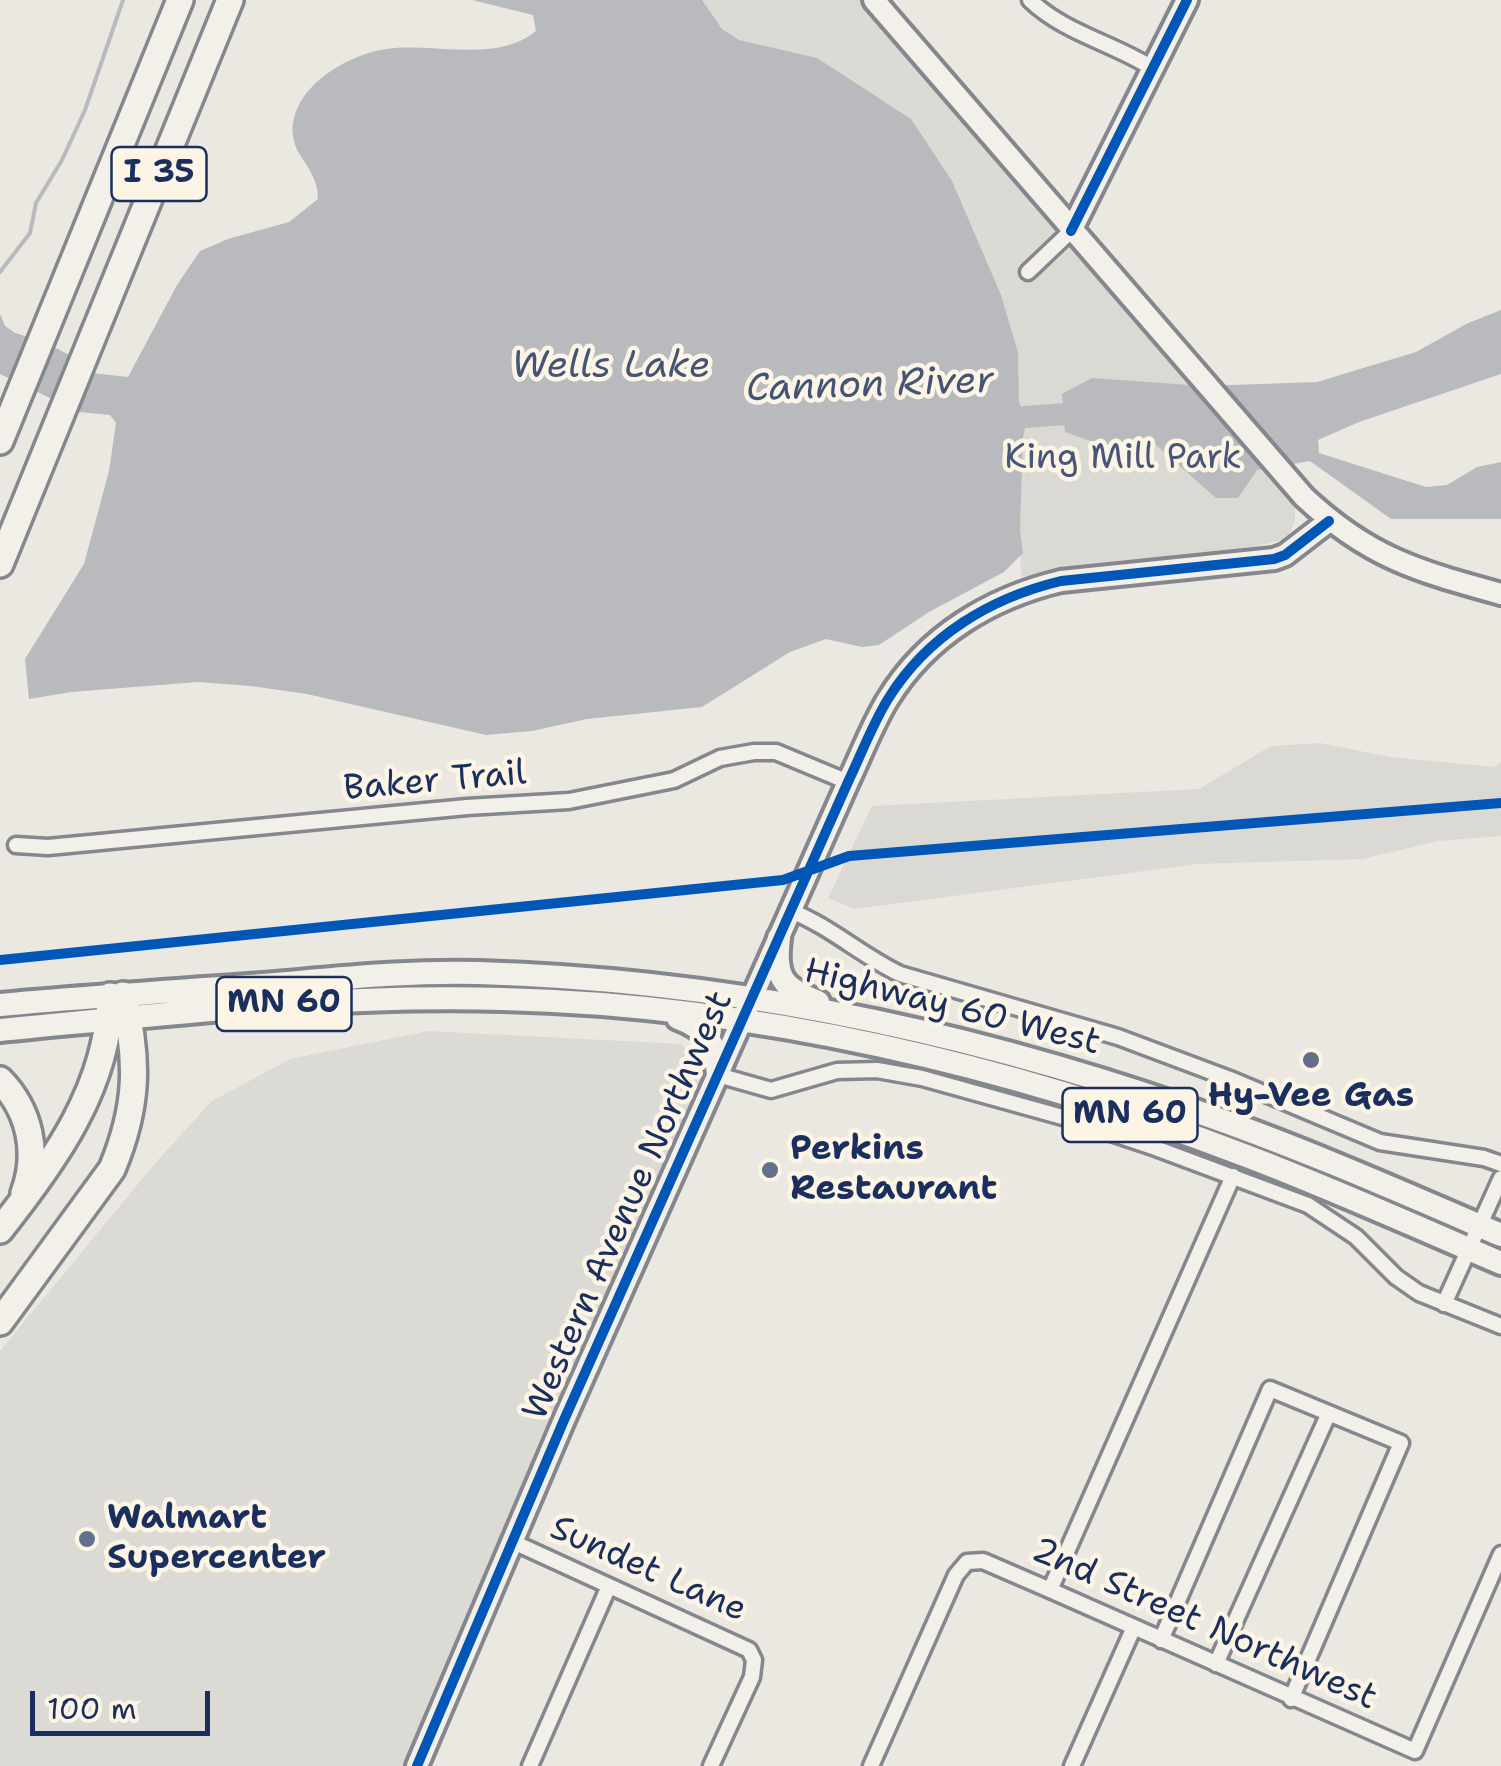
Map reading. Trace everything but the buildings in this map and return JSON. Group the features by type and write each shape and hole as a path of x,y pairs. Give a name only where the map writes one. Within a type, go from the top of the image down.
{"highway":[{"name":"I 35","path":"0,441 180,0"},
{"name":"I 35","path":"0,564 230,0"},
{"path":"6,1223 42,1178 67,1138 118,1007"},
{"path":"0,1322 112,1169 132,1110 135,1060 118,1007"},
{"path":"0,1080 22,1110 32,1152 30,1175 6,1223"}],"main road":[{"path":"779,938 777,968 785,983 808,998 859,1018"},
{"name":"Highway 60 West","path":"0,1030 118,1007 404,975 575,977 752,997 979,1044 1177,1104 1490,1230"},
{"name":"Highway 60 West","path":"0,1005 118,1007 504,998 742,1020 948,1063 1146,1120 1242,1154 1501,1263"},
{"path":"651,1010 691,1023 705,1032 717,1056 718,1075"}],"street":[{"path":"874,0 1071,231 1329,521 1386,558 1501,594"},
{"path":"1030,0 1048,16 1152,68"},
{"path":"1028,272 1071,231 1187,0"},
{"name":"Western Avenue Northwest","path":"417,1766 511,1542 752,997 848,782 886,702 904,675 948,632 972,615 1029,588 1061,580 1274,560 1285,556 1329,521"},
{"name":"Baker Trail","path":"16,845 48,847 569,801 674,780 720,758 754,752 776,752 848,782"},
{"path":"792,911 818,922 900,974 1057,1017 1152,1049 1380,1142 1501,1164"},
{"path":"718,1075 771,1090 837,1071 895,1073 1066,1118 1308,1205 1356,1237 1396,1277 1419,1293 1501,1326"},
{"path":"1050,1590 1233,1176"},
{"path":"1444,1304 1467,1248 1490,1230 1501,1178"},
{"path":"1162,1640 1270,1389 1400,1444 1292,1698"},
{"path":"1216,1664 1328,1414"},
{"name":"Sundet Lane","path":"511,1542 749,1650 754,1660 752,1676 711,1766"},
{"name":"2nd Street Northwest","path":"871,1766 956,1575 967,1562 983,1561 1415,1751 1501,1554"},
{"path":"530,1766 610,1586"},
{"path":"1072,1766 1134,1628"}],"shaded area":[{"path":"635,0 892,0 1073,209 1073,249 1001,295"},
{"path":"428,1031 682,1044 703,1073 408,1766 0,1766 0,1351 157,1161 212,1101 290,1059"}],"green space":[{"name":"King Mill Park","path":"1073,249 1295,505 1295,521 1287,539 1243,549 1107,562 1021,577 1023,438 1027,419 1019,402 1018,352 1001,295"},
{"path":"1320,743 1390,757 1495,767 1501,762 1501,836 1437,841 1363,859 1198,864 854,909 828,898 872,806 1199,789 1271,746"}],"water":[{"name":"Wells Lake","path":"472,0 702,0 722,29 739,40 817,58 911,119 952,181 1001,295 1018,352 1019,402 1027,419 1020,531 1023,553 1004,572 929,612 879,645 862,647 826,639 790,652 702,707 486,735 307,694 251,686 198,682 29,699 25,659 84,564 109,471 116,423 110,415 79,412 0,374 0,314 5,326 15,333 42,341 85,363 83,372 128,377 177,285 200,251 289,222 318,199 314,180 293,136 300,103 323,77 354,59 386,49 502,47 536,31 533,15"},
{"path":"1501,310 1501,374 1359,422 1318,440 1319,453 1426,487 1447,485 1477,467 1501,462 1501,519 1391,519 1310,461 1257,470 1238,498 1216,498 1155,444 1105,446 1065,432 1062,394 1092,378 1203,386 1317,382 1416,352"}],"waterway":[{"path":"0,272 30,233 36,203 85,110 123,0"},
{"name":"Cannon River","path":"998,419 1065,414 1096,418"}],"cycle path":[{"path":"1071,231 1187,0"},
{"path":"417,1766 564,1420 848,782 882,709 904,677 941,638 963,623 1035,588 1061,581 1274,559 1329,521"},
{"path":"0,960 783,880 849,856 1501,803"}],"place":[{"name":"Hy-Vee Gas","path":"1311,1060"},
{"name":"Perkins Restaurant","path":"770,1170"},
{"name":"Walmart Supercenter","path":"87,1539"}]}
